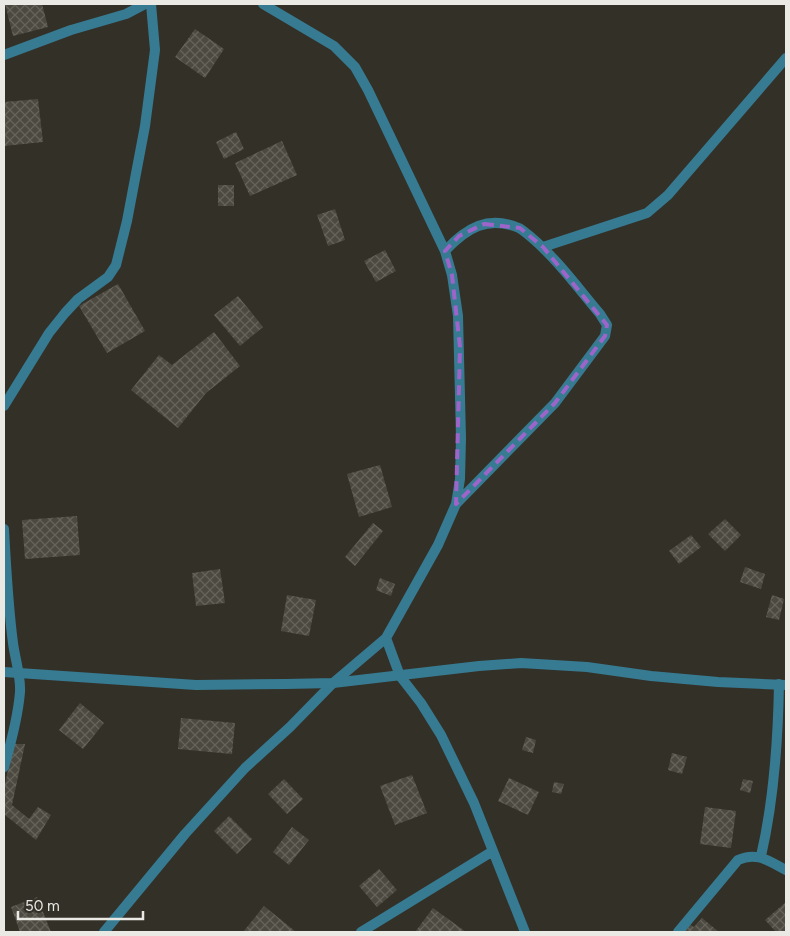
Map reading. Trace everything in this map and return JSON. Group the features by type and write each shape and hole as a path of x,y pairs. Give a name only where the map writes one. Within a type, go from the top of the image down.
{"street":[{"path":"4,55 71,30 126,14 145,4"},
{"path":"4,406 49,333 64,313 78,299 108,277 116,265 125,230 145,126 155,50 151,4"},
{"path":"104,932 185,834 245,768 290,727 333,683 386,638 438,545 456,504 460,479 460,347 452,275 445,251 368,90 355,67 334,46 263,4"},
{"path":"543,247 647,213 668,195 786,58"},
{"path":"445,251 458,236 468,229 484,224 503,224 520,228 543,247 600,314 607,325 605,336 555,403 456,504"},
{"path":"4,529 6,574 20,692 11,742 4,767"},
{"path":"4,636 13,644"},
{"path":"386,638 400,676 421,703 441,735 474,803 525,932"},
{"path":"4,672 98,680 196,685 333,683 521,663 699,680 783,685 768,823 761,856"},
{"path":"361,932 493,851"},
{"path":"678,932 738,860 746,856 761,856 786,870"}],"highlighted area":[{"path":"484,224 520,228 543,247 607,325 605,336 555,403 456,504 460,347 452,275 445,251 459,236"}],"building":[{"path":"5,4 42,4 48,27 13,36"},
{"path":"195,29 224,49 205,78 175,57"},
{"path":"38,99 43,142 4,146 4,102"},
{"path":"236,132 244,149 224,159 216,142"},
{"path":"282,141 297,175 250,196 235,163"},
{"path":"218,185 234,185 234,206 218,206"},
{"path":"335,209 345,240 328,246 317,215"},
{"path":"385,250 396,271 376,282 364,261"},
{"path":"118,284 145,331 107,353 79,306"},
{"path":"238,296 263,327 240,346 214,315"},
{"path":"214,332 240,366 206,393 178,428 131,390 159,355 172,365"},
{"path":"380,465 392,507 359,517 347,474"},
{"path":"77,516 80,555 25,559 22,520"},
{"path":"725,519 741,535 725,551 708,534"},
{"path":"373,523 383,531 355,566 345,557"},
{"path":"691,535 701,547 679,564 669,551"},
{"path":"745,567 765,574 761,589 740,582"},
{"path":"220,569 225,603 196,606 192,573"},
{"path":"380,578 395,584 391,596 376,590"},
{"path":"287,595 316,600 309,636 281,631"},
{"path":"772,595 784,599 779,620 766,617"},
{"path":"80,703 104,723 83,749 59,730"},
{"path":"181,718 235,723 232,754 178,749"},
{"path":"526,737 536,740 533,753 522,750"},
{"path":"14,744 25,744 12,805 29,819 38,807 51,815 36,840 4,814 4,788"},
{"path":"672,753 687,757 682,774 668,770"},
{"path":"412,775 427,813 395,825 380,786"},
{"path":"509,778 539,792 528,815 498,801"},
{"path":"284,779 303,799 287,814 268,794"},
{"path":"743,779 753,781 750,793 740,790"},
{"path":"554,782 564,784 561,794 552,792"},
{"path":"705,807 736,811 731,848 700,844"},
{"path":"229,816 252,839 237,854 214,831"},
{"path":"292,827 309,840 289,865 273,852"},
{"path":"379,869 397,890 377,907 359,886"},
{"path":"37,897 51,932 20,932 11,907"},
{"path":"786,902 786,932 776,932 765,920"},
{"path":"264,906 296,932 243,932"},
{"path":"433,908 466,932 415,932"},
{"path":"702,918 719,932 683,932 689,924 694,927"}]}
